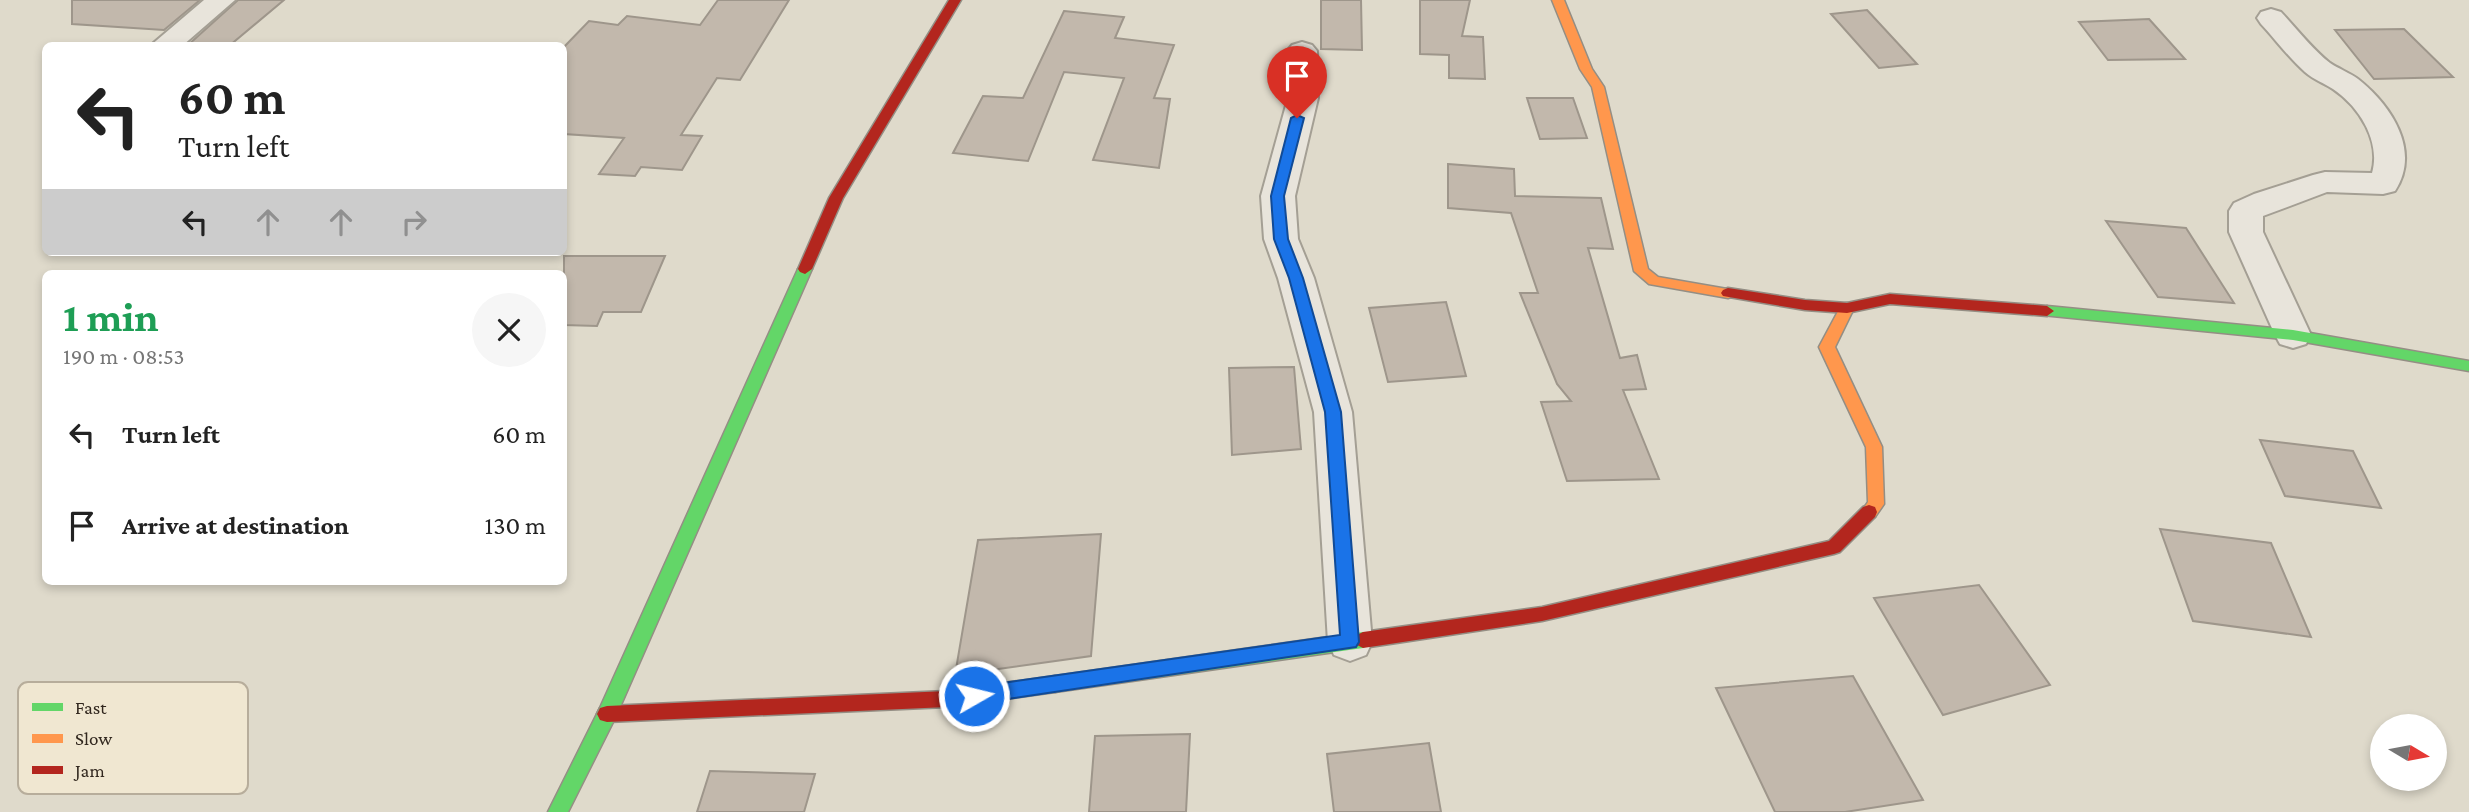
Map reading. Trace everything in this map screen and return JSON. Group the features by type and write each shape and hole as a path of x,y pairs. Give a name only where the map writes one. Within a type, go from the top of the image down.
{"street":[{"path":"169,42 221,0"},
{"path":"558,812 607,715 836,198 955,0"},
{"path":"1558,0 1586,69 1598,86 1640,271 1654,281 1773,301 1847,308 1890,299 1978,304 2293,335 2469,366"},
{"path":"2272,18 2315,66 2353,91 2383,128 2393,150 2391,172 2384,184 2325,182 2266,201 2246,211 2245,232 2293,335"},
{"path":"1302,51 1303,98 1278,196 1280,228 1333,412 1350,642"},
{"path":"607,715 947,699 1542,614 1833,547 1876,504 1874,447 1827,347 1847,308"}],"building":[{"path":"72,0 200,0 164,30 72,24"},
{"path":"238,0 284,0 234,42 191,42"},
{"path":"718,0 789,0 740,80 717,78 681,135 702,136 682,170 641,167 635,176 599,174 624,138 567,134 567,44 589,21 618,25 627,16 700,25"},
{"path":"1321,0 1361,0 1362,50 1321,49"},
{"path":"1420,0 1470,0 1462,36 1483,37 1485,79 1449,78 1449,55 1420,54"},
{"path":"1867,10 1917,64 1879,68 1831,14"},
{"path":"1064,11 1124,17 1115,38 1174,45 1154,98 1170,99 1159,168 1093,160 1124,78 1064,72 1028,161 953,153 983,96 1023,98"},
{"path":"2149,19 2185,59 2108,60 2079,22"},
{"path":"2404,29 2453,77 2374,79 2335,30"},
{"path":"1527,98 1573,98 1587,138 1540,139"},
{"path":"1448,164 1514,169 1515,196 1601,198 1613,249 1588,248 1620,358 1637,355 1646,389 1623,390 1659,479 1567,481 1541,402 1571,401 1557,384 1520,293 1538,293 1511,213 1448,208"},
{"path":"2106,221 2186,228 2234,303 2158,297"},
{"path":"564,256 665,256 641,312 603,312 597,326 567,325 567,270 564,270"},
{"path":"1446,302 1466,376 1388,382 1369,308"},
{"path":"1294,367 1301,449 1232,455 1229,368"},
{"path":"2260,440 2353,451 2381,508 2285,496"},
{"path":"2160,529 2271,543 2311,637 2193,621"},
{"path":"1101,534 1091,656 955,675 978,540"},
{"path":"1979,585 2050,685 1943,715 1874,598"},
{"path":"1853,676 1923,800 1845,812 1775,812 1716,688"},
{"path":"1190,734 1186,812 1089,812 1095,736"},
{"path":"1429,743 1441,812 1334,812 1327,754"},
{"path":"710,771 815,774 804,812 697,812"}],"traffic: fast":[{"path":"558,812 607,714 805,269"},
{"path":"2047,311 2293,335 2469,366"},
{"path":"1055,684 1363,640"}],"traffic: slow":[{"path":"1558,0 1586,69 1598,87 1641,271 1654,281 1728,293"},
{"path":"1847,308 1827,347 1874,447 1876,504 1869,512"}],"traffic: jam":[{"path":"805,269 836,198 955,0"},
{"path":"1728,293 1805,305 1847,308 1890,299 2047,311"},
{"path":"1363,640 1542,614 1834,547 1869,512"},
{"path":"607,714 947,699 1055,684"}],"route":[{"path":"974,696 1350,642 1333,412 1296,278 1281,239 1278,196 1297,118"}]}
